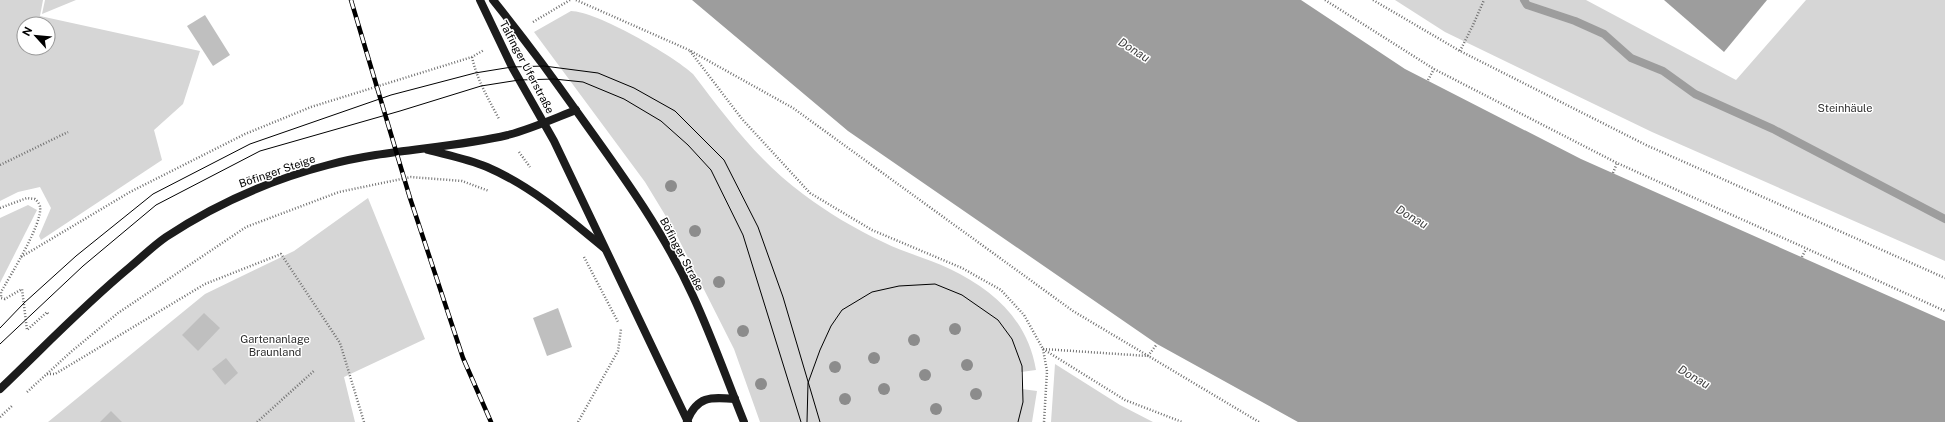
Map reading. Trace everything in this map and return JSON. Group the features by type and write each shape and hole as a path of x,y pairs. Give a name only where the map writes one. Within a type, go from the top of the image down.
{"street":[{"name":"Talfinger Uferstraße","path":"480,0 512,67 544,123"},
{"name":"Talfinger Uferstraße","path":"493,0 576,110"},
{"name":"Böfinger Steige","path":"0,389 106,286 165,238 224,202 263,185 329,164 394,152 426,149 508,135 576,110"},
{"name":"Böfinger Straße","path":"576,110 631,185 657,228 693,295 744,422"},
{"path":"544,123 608,250 687,422"},
{"path":"426,149 486,167 528,188 559,210 608,250"},
{"path":"687,422 692,410 699,402 717,398 734,398"}],"path":[{"path":"576,0 689,50 793,108 1073,311 1259,422"},
{"path":"1325,0 1434,69 1617,163 1945,311"},
{"path":"1373,0 1460,51 1646,145 1945,278"},
{"path":"1460,51 1484,0"},
{"path":"689,50 742,119 810,193 872,230 962,268 1001,290 1024,315 1043,349 1047,371 1044,422"},
{"path":"21,257 130,192 244,134 311,107 472,57"},
{"path":"1428,80 1434,69"},
{"path":"0,165 68,132"},
{"path":"1613,173 1617,163"},
{"path":"24,395 72,351 118,313 246,227 339,192 411,177 462,181 491,191"},
{"path":"0,208 27,198 35,198 40,206 39,216 21,257 0,292 1,298 5,299 22,289 28,330 47,312 72,351"},
{"path":"1802,257 1806,249"},
{"path":"47,374 55,374 205,284 281,254 340,343 364,422"},
{"path":"578,422 618,351 622,331 584,256"},
{"path":"1148,356 1156,344"},
{"path":"1043,349 1148,356"},
{"path":"1043,349 1125,400 1182,422"},
{"path":"257,422 315,370"},
{"path":"0,417 18,400"}],"green space":[{"path":"0,0 43,0 40,16 16,16 16,56 56,56 56,20 200,51 183,104 154,130 162,160 41,240 39,236 51,208 40,187 18,192 0,201"},
{"path":"45,0 76,0 42,14"},
{"name":"Steinhäule","path":"1395,0 1586,0 1736,80 1806,0 1945,0 1945,261 1652,132 1445,32"},
{"path":"571,11 598,18 616,26 653,46 683,66 693,74 730,122 757,153 787,181 822,207 852,226 891,246 950,269 966,277 994,297 1017,322 1032,352 1036,370 1021,372 1022,389 1037,391 1032,422 760,422 734,349 673,228 645,182 534,32"},
{"name":"Gartenanlage Braunland","path":"368,198 425,339 344,377 355,422 48,422 205,294 294,251"},
{"path":"28,205 37,210 0,283 0,218"},
{"path":"1055,364 1120,405 1153,422 1051,422"}],"water":[{"name":"Donau","path":"692,0 1301,0 1405,69 1581,159 1945,321 1945,422 1298,422 1157,344 848,131"},
{"path":"1664,0 1767,0 1724,52"}],"building":[{"path":"205,15 230,55 213,66 187,26"},
{"path":"558,308 572,347 547,356 533,318"},
{"path":"204,313 220,328 198,351 182,335"},
{"path":"226,358 238,373 225,385 212,369"},
{"path":"111,411 122,422 100,422"}],"waterway":[{"path":"1524,0 1527,5 1575,21 1604,34 1631,58 1663,71 1695,94 1773,129 1945,219"}],"tram line":[{"path":"0,328 24,303 76,256 153,194 250,144 391,95 475,73 512,67 544,66 598,73 634,88 675,111 724,160 758,227 783,297 820,422"},
{"path":"0,344 83,266 156,205 260,151 481,86 519,80 554,79 583,82 624,99 661,121 688,145 711,170 743,235 801,422"},
{"path":"807,422 808,383 820,350 831,326 842,310 872,292 899,286 935,284 962,295 998,320 1012,339 1022,366 1023,402 1018,422"}],"railway":[{"path":"351,0 410,198 463,358 491,422"}]}
